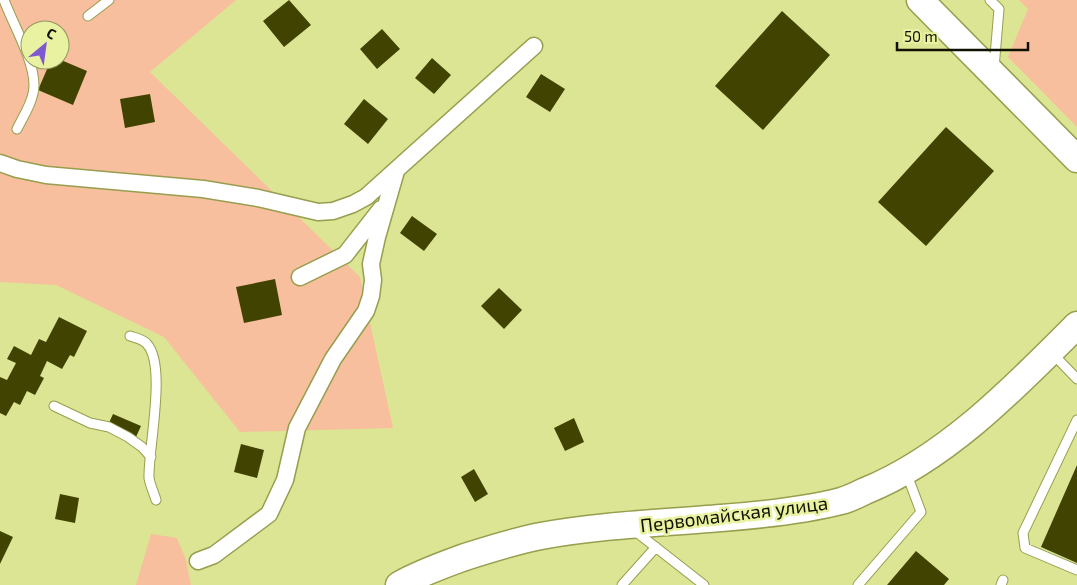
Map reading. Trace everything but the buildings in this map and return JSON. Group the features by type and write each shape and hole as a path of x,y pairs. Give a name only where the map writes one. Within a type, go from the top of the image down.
{"main road":[{"path":"920,0 1077,159"},
{"name":"Первомайская улица","path":"399,585 451,562 498,546 542,536 629,526 750,516 842,501 879,486 906,472 937,451 984,413 1077,325"}],"street":[{"path":"0,163 17,169 46,175 203,189 258,198 318,212 333,211 366,197 534,46"},
{"path":"198,561 214,555 269,514 285,480 297,428 333,359 366,311 371,296 373,280 371,264 386,203 397,169"},
{"path":"300,277 345,255 386,203"}],"lane":[{"path":"4,0 29,61 34,86 31,101 18,128"},
{"path":"88,16 109,0"},
{"path":"990,0 999,9 994,74"},
{"path":"130,336 142,340 149,345 155,364 156,388 149,479 156,500"},
{"path":"1050,352 1077,379"},
{"path":"54,406 128,437 142,447 151,457"},
{"path":"1077,420 1023,533 1025,548 1077,570"},
{"path":"858,585 921,512 906,472"},
{"path":"629,526 704,585"},
{"path":"622,585 656,547"}],"shaded area":[{"path":"0,0 236,0 150,72 360,277 393,428 240,432 164,337 56,285 0,282"},
{"path":"1019,0 1077,0 1077,127 1008,57 1028,9"},
{"path":"151,534 177,538 186,560 191,585 136,585"}]}
